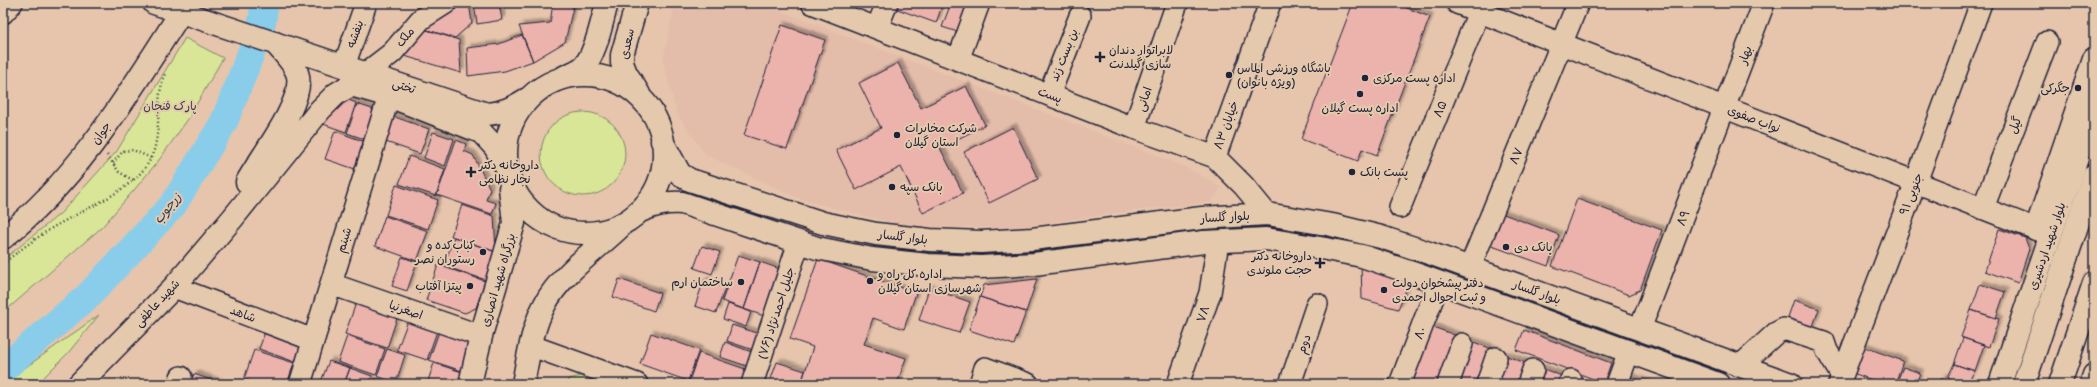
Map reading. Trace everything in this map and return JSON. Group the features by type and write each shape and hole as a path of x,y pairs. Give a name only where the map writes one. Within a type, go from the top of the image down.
{"main road":[{"name":"تختی","path":"154,3 275,43 353,75 487,114 498,113 510,109 555,81"},
{"path":"555,81 583,67 588,61 608,3"},
{"name":"سعدی","path":"637,3 622,55 622,64 645,104"},
{"name":"جوان","path":"3,238 28,217 84,157 181,12"},
{"name":"شهید عاطفی","path":"232,219 238,200 252,173 283,125 296,96 298,77 295,68 275,43"},
{"path":"2044,232 2094,59"},
{"name":"تختی","path":"353,75 389,96 481,132 495,147 508,172"},
{"name":"شهید عاطفی","path":"79,384 174,287 232,219 320,110 353,75"},
{"path":"523,384 540,314 553,292 564,279 632,217 651,196 660,177 663,162 662,141 656,121 645,104 626,87 602,77 576,76 555,81"},
{"name":"بزرگراه شهید انصاری","path":"470,384 481,336 514,222 506,152 510,130 520,109 531,96"},
{"name":"بلوار شهید اردشیری","path":"2000,384 2044,232 2094,108"},
{"name":"بلوار گلسار","path":"662,141 680,174 690,180 823,224 876,234 930,240 981,242 1032,239 1202,218 1267,214 1332,225 1381,237 1470,267 1791,384"},
{"name":"بلوار گلسار","path":"508,172 517,196 528,209 541,220 556,228 572,232 589,233 606,230 656,204 668,202 682,203 817,248 872,259 928,265 981,267 1034,264 1218,242 1266,239 1341,252 1362,256 1439,282 1718,384"},
{"path":"2024,384 2094,175"},
{"path":"2060,384 2094,283"},
{"path":"2091,384 2094,375"}],"street":[{"path":"3,14 12,3"},
{"name":"بنفشه","path":"353,75 366,3"},
{"name":"ملک","path":"353,75 392,53 421,19 446,3"},
{"name":"پست","path":"812,3 1134,128 1215,157 1244,186 1267,214"},
{"path":"878,28 887,3"},
{"path":"958,60 979,3"},
{"name":"امانی","path":"1134,128 1178,3"},
{"name":"خیابان ۸۳","path":"1215,157 1270,3"},
{"path":"1562,44 1578,3"},
{"name":"بهار","path":"1726,108 1764,3"},
{"name":"۹۱ جنوبی","path":"1840,380 1916,182 1982,3"},
{"name":"نواب صفوی","path":"1464,5 2044,232"},
{"name":"۸۵","path":"1400,206 1464,5"},
{"name":"بن بست زند","path":"1049,95 1080,16"},
{"name":"گیل","path":"1983,208 2047,42"},
{"name":"۸۷","path":"1470,267 1562,44"},
{"name":"شبنم","path":"300,384 389,96"},
{"name":"۸۹","path":"1640,329 1726,108"},
{"name":"جلیل احمدنژاد (۷۶)","path":"752,384 799,242"},
{"name":"۷۸","path":"1178,384 1210,293 1218,242"},
{"name":"۸۰","path":"1400,384 1439,282"},
{"name":"اصغرنیا","path":"331,284 481,336"},
{"name":"شاهد","path":"174,287 313,340"},
{"name":"دوم","path":"1290,384 1317,304"},
{"path":"1740,366 1776,332 1784,329 1824,342 1840,380"},
{"path":"1448,384 1462,344"},
{"path":"532,346 615,380 637,384"},
{"path":"1616,384 1629,352"},
{"path":"1487,384 1496,358"},
{"path":"980,384 986,368 1028,384"}],"path":[{"path":"3,264 52,228 128,185 133,180 151,158 159,126 161,83 167,69"},
{"path":"97,139 119,172 133,180"},
{"path":"113,163 123,151 133,150 151,158"}],"shaded area":[{"name":"شرکت مخابرات استان گیلان","path":"675,3 760,3 1183,166 1221,187 1211,202 1122,212 1013,228 905,226 803,200 706,155 677,114 663,60"}],"green space":[{"name":"پارک فنجان","path":"185,38 223,58 188,119 159,160 102,227 3,313 3,260 61,213 117,151"},
{"path":"583,112 591,113 606,119 618,131 624,146 624,162 618,177 606,189 591,195 583,196 575,195 560,189 548,177 542,162 541,154 542,146 548,131 560,119 575,113"},
{"path":"99,315 68,353 37,384 6,384 22,370"},
{"path":"581,376 605,383 568,384 569,379"}],"building":[{"path":"451,3 469,3 472,23 455,38 417,27"},
{"path":"474,3 499,3 502,20 477,24"},
{"path":"553,3 574,3 565,42 533,61 519,26 550,23"},
{"path":"890,3 943,3 936,23 889,6"},
{"path":"951,3 975,3 964,34 942,27"},
{"name":"اداره پست مرکزی","path":"1353,3 1394,3 1430,17 1377,155 1362,149 1358,161 1301,139"},
{"path":"782,25 825,40 787,149 744,135"},
{"path":"417,27 459,40 461,73 398,54"},
{"path":"522,35 533,61 505,71 468,76 467,48 499,44"},
{"path":"898,63 921,108 966,86 985,125 940,148 963,193 923,213 901,167 856,190 836,150 881,128 859,83"},
{"path":"341,97 356,103 346,132 323,124"},
{"path":"357,104 372,109 377,121 370,141 347,133"},
{"path":"392,116 429,129 420,154 383,141"},
{"path":"1013,127 1038,179 989,203 964,152"},
{"path":"335,131 371,144 361,171 325,159"},
{"path":"433,132 454,139 445,166 424,158"},
{"path":"456,140 466,144 464,151 473,155 490,189 486,200 496,203 492,214 437,195"},
{"path":"409,156 445,169 436,196 399,184"},
{"path":"396,185 438,200 428,229 386,215"},
{"path":"1577,199 1662,230 1640,290 1629,295 1552,266"},
{"path":"462,205 494,216 496,252 451,236"},
{"path":"1501,213 1559,235 1548,266 1489,245"},
{"path":"385,216 428,231 417,261 375,246"},
{"path":"1999,229 2025,238 2029,249 2018,283 1985,271"},
{"path":"454,237 496,252 486,280 444,266"},
{"path":"702,246 720,252 712,274 694,268"},
{"name":"ساختمان ارم","path":"738,255 760,262 744,309 722,301"},
{"path":"402,257 417,262 407,291 392,286"},
{"path":"818,259 916,293 904,329 873,318 864,344 906,358 897,384 801,384 813,347 790,339"},
{"path":"760,262 780,269 770,318 744,309"},
{"name":"دفتر پیشخوان دولت و ثبت احوال احمدی","path":"1361,264 1410,281 1398,309 1362,299"},
{"path":"438,265 485,281 476,308 465,313 426,300"},
{"path":"619,279 660,293 654,311 613,297"},
{"path":"1037,279 1026,312 980,297 984,285"},
{"path":"704,280 725,288 716,313 695,306"},
{"path":"1980,284 2005,292 1996,318 1971,310"},
{"path":"929,288 970,302 959,333 919,320"},
{"path":"980,297 1026,312 1014,345 969,330"},
{"path":"1794,300 1819,309 1806,346 1781,337"},
{"path":"356,303 397,318 387,348 345,334"},
{"path":"728,304 751,312 746,327 723,319"},
{"path":"1971,310 1999,319 1989,347 1961,337"},
{"path":"409,318 438,328 427,360 397,350"},
{"path":"732,325 765,336 759,352 727,341"},
{"path":"267,326 303,339 295,362 259,349"},
{"path":"1433,327 1460,337 1443,384 1412,384"},
{"path":"440,329 476,341 465,372 429,360"},
{"path":"1524,330 1611,363 1604,383 1516,350"},
{"path":"651,333 699,350 688,381 640,364"},
{"path":"347,336 385,349 376,375 338,362"},
{"path":"1963,338 1984,345 1975,371 1954,364"},
{"path":"1468,340 1495,350 1482,384 1452,384"},
{"path":"725,342 754,353 750,367 720,357"},
{"path":"1859,345 1903,361 1895,384 1883,384 1850,372"},
{"path":"387,349 405,355 396,383 377,376"},
{"path":"254,350 294,363 287,384 258,384 244,379"},
{"path":"699,353 748,370 743,384 698,384 689,381"},
{"path":"1504,355 1531,365 1524,384 1494,384"},
{"path":"329,361 350,368 344,384 320,384"},
{"path":"777,362 805,371 801,384 769,384"},
{"path":"434,363 465,373 461,384 427,384"},
{"path":"1954,364 1975,371 1966,384 1954,384 1948,377"},
{"path":"1903,367 1920,373 1916,384 1896,384"},
{"path":"350,368 372,376 369,384 344,384"},
{"path":"1541,368 1567,378 1565,384 1535,384"},
{"path":"194,374 222,384 190,384"},
{"path":"1624,375 1649,384 1620,384"},
{"path":"1948,377 1954,384 1940,384 1942,378"},
{"path":"375,378 392,384 373,384"}],"waterway":[{"name":"زرجوب","path":"3,369 88,296 173,205 224,122 260,30 264,3"}],"place":[{"name":"لابراتوار دندان سازی گیلدنت","path":"1100,57"},
{"name":"باشگاه ورزشی الماس (ویژه بانوان)","path":"1229,75"},
{"name":"اداره پست مرکزی","path":"1365,78"},
{"name":"جگرکی","path":"2078,88"},
{"name":"اداره پست گیلان","path":"1360,94"},
{"name":"شرکت مخابرات استان گیلان","path":"897,135"},
{"name":"داروخانه دکتر نجار نظامی","path":"471,172"},
{"name":"پست بانک","path":"1352,172"},
{"name":"بانک سپه","path":"892,187"},
{"name":"بانک دی","path":"1506,247"},
{"name":"کباب‌کده و رستوران نصر","path":"483,252"},
{"name":"داروخانه دکتر حجت ملوندی","path":"1320,263"},
{"name":"اداره کل راه و شهرسازی استان گیلان","path":"870,281"},
{"name":"ساختمان ارم","path":"741,282"},
{"name":"پیتزا آفتاب","path":"470,286"},
{"name":"دفتر پیشخوان دولت و ثبت احوال احمدی","path":"1384,290"}]}
